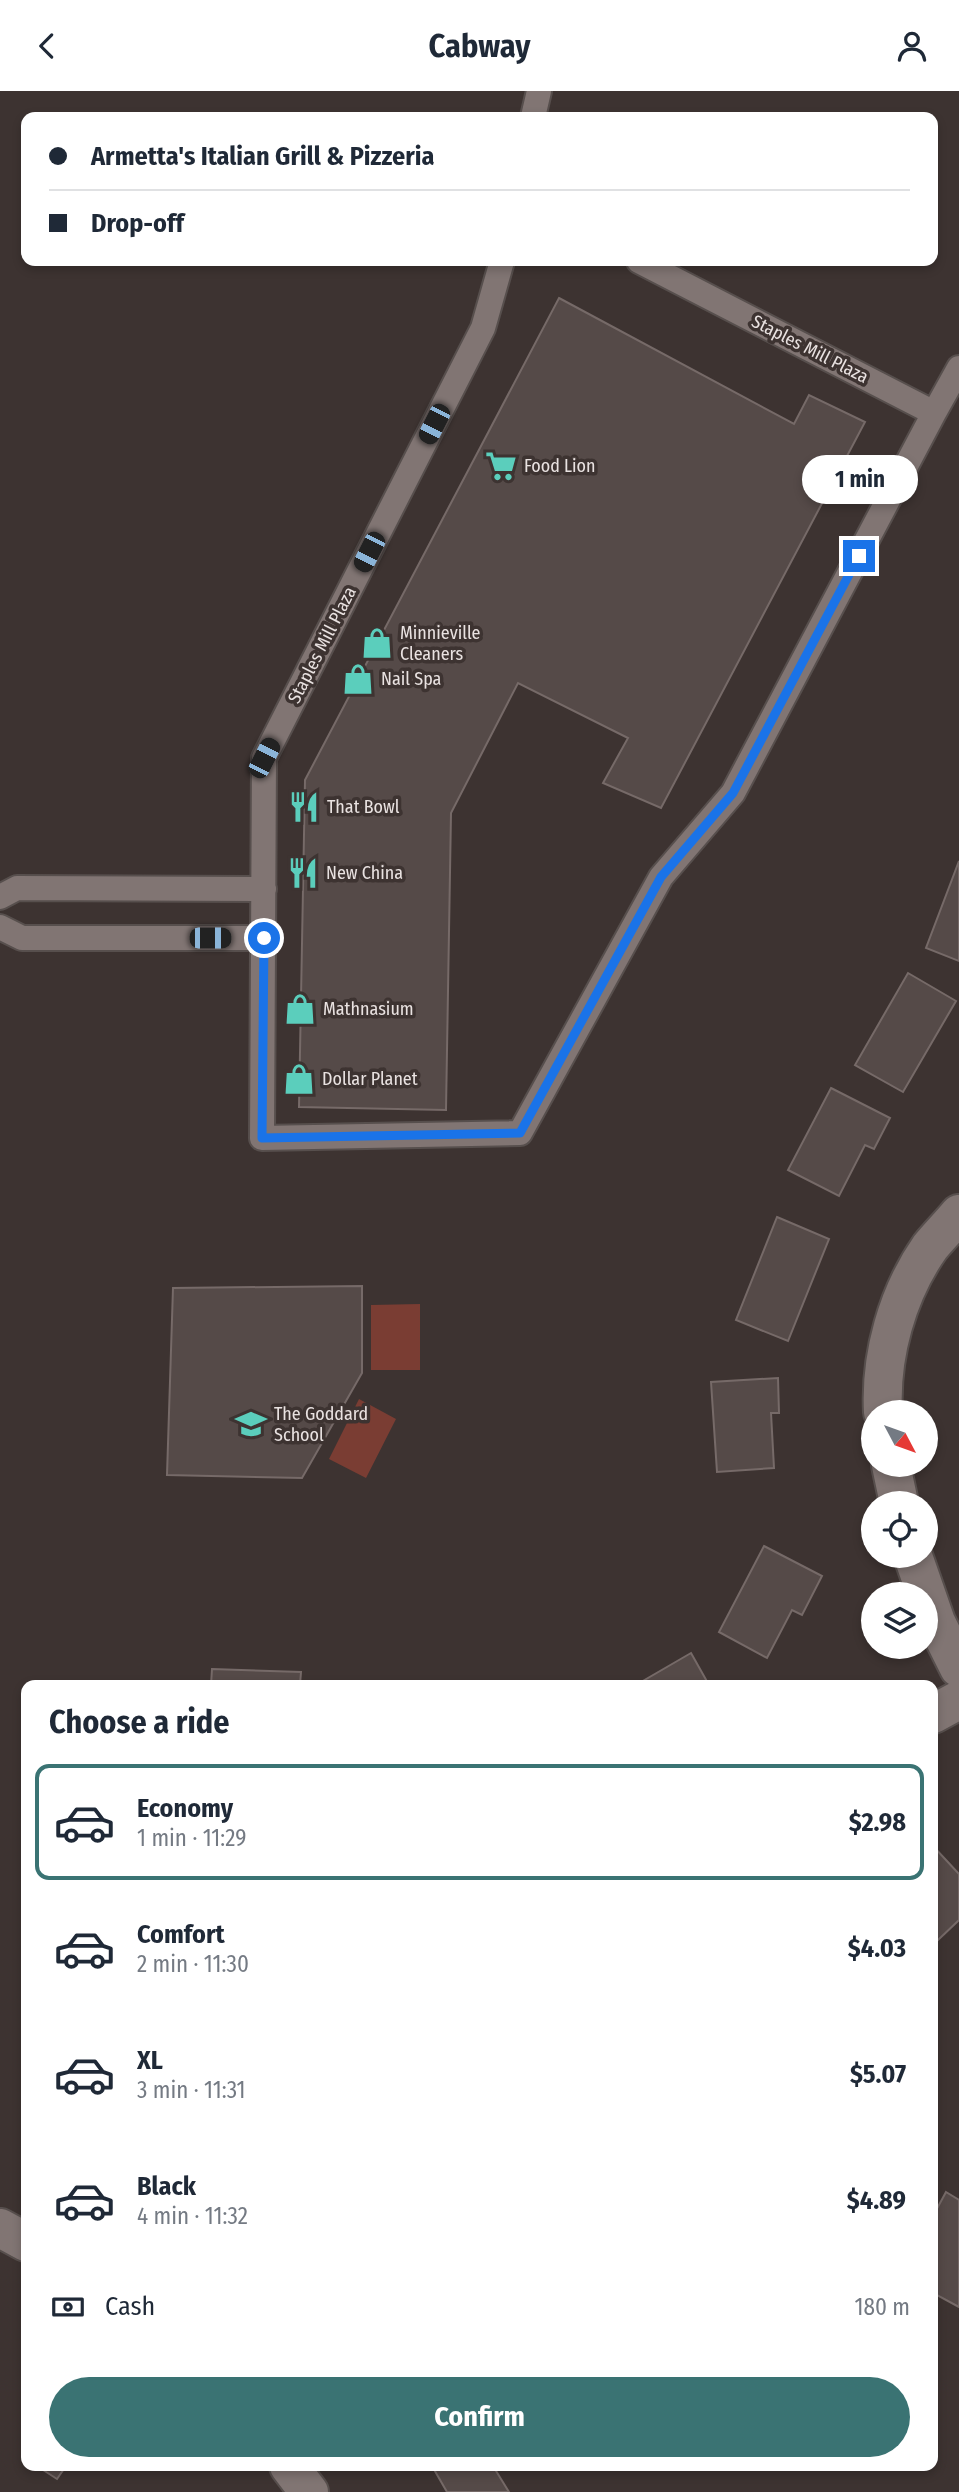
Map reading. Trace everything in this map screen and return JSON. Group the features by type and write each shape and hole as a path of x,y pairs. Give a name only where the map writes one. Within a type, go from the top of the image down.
{"street":[{"path":"882,1400 889,1338 906,1291 930,1248 959,1214"},
{"path":"917,1568 936,1622 959,1668"},
{"path":"938,1711 959,1700"},
{"path":"0,2228 21,2239"},
{"path":"293,2471 309,2492"}],"lane":[{"path":"534,112 539,91"},
{"name":"Staples Mill Plaza","path":"501,266 483,328 264,758 262,1138 520,1133 661,877 733,793 934,413 649,266"},
{"path":"934,413 959,368"},
{"path":"0,897 17,888 264,889"},
{"path":"0,927 22,938 264,938"}],"shaded area":[{"path":"420,1304 420,1370 371,1370 371,1305"},
{"path":"359,1399 396,1419 366,1478 329,1459"}],"building":[{"path":"559,298 794,424 809,395 865,422 661,808 603,783 628,738 518,683 451,813 446,1110 299,1107 305,780"},
{"path":"959,861 959,961 926,948"},
{"path":"908,973 956,1001 903,1092 855,1065"},
{"path":"831,1088 890,1118 874,1149 865,1145 839,1196 788,1170"},
{"path":"777,1217 829,1239 788,1341 736,1320"},
{"name":"The Goddard School","path":"362,1286 362,1373 302,1478 167,1475 173,1288"},
{"path":"778,1378 779,1413 771,1413 774,1468 717,1472 711,1382"},
{"path":"764,1546 822,1576 802,1615 792,1610 767,1658 719,1632"},
{"path":"691,1653 706,1680 645,1680"},
{"path":"212,1669 301,1672 300,1680 211,1680"},
{"path":"938,1851 959,1874 959,1920 938,1940"},
{"path":"946,2192 959,2200 959,2307 938,2296 938,2207"},
{"path":"45,2471 63,2471 57,2479"},
{"path":"435,2471 496,2471 509,2492 447,2492"}],"place":[{"name":"Food Lion","path":"501,466"},
{"name":"Minnieville Cleaners","path":"377,643"},
{"name":"Nail Spa","path":"358,679"},
{"name":"That Bowl","path":"304,807"},
{"name":"New China","path":"303,873"},
{"name":"Mathnasium","path":"300,1009"},
{"name":"Dollar Planet","path":"299,1079"},
{"name":"The Goddard School","path":"251,1424"}],"route":[{"path":"264,938 262,1138 520,1133 661,877 733,793 859,556"}]}
